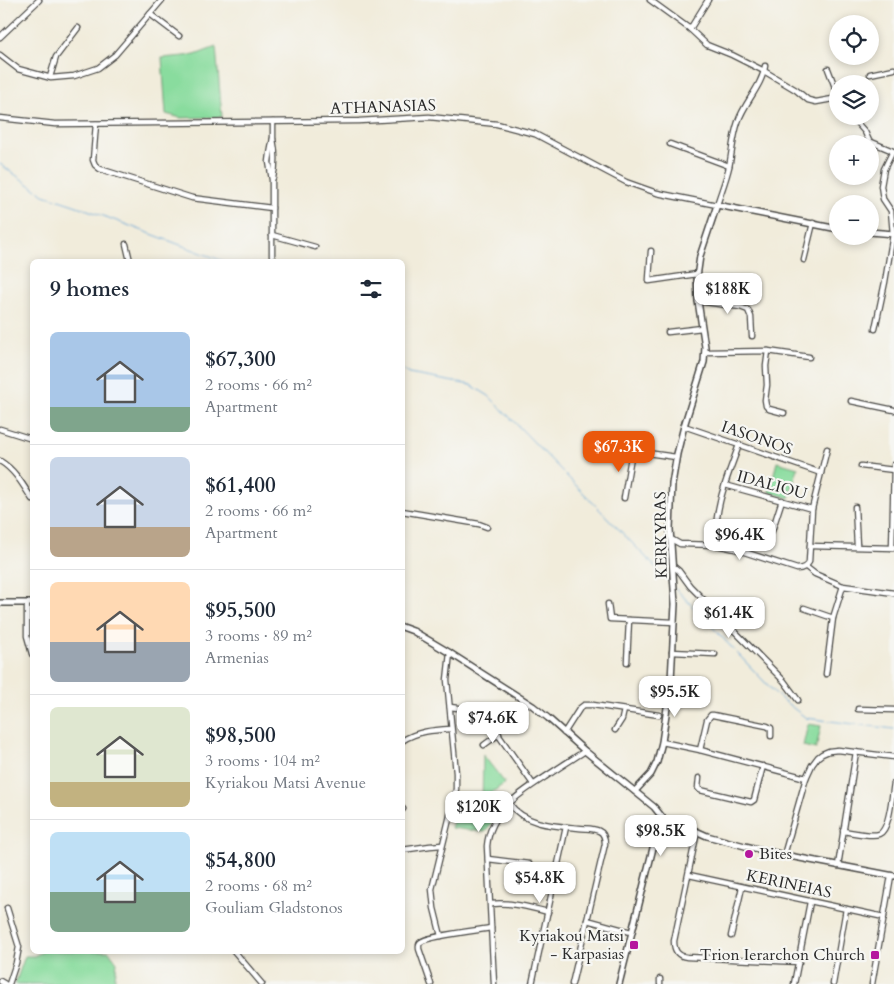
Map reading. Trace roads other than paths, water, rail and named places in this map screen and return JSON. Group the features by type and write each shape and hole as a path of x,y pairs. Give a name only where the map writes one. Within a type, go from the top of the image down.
{"street":[{"path":"0,37 39,0"},
{"path":"0,55 18,70 50,77 74,76 98,68 115,55 162,0"},
{"path":"650,0 690,29 707,45 764,68 812,102 829,99"},
{"path":"690,29 708,0"},
{"path":"150,14 179,36"},
{"path":"50,77 56,57 78,28"},
{"path":"717,205 729,166 737,122 764,68"},
{"path":"828,69 830,75"},
{"path":"870,74 894,69"},
{"name":"ATHANASIAS","path":"0,118 55,124 96,124 359,121 429,117 497,124 535,134 626,182 657,193 829,227"},
{"path":"272,256 272,180 269,162 273,138 273,122"},
{"path":"96,124 93,160 100,169 192,198 272,208"},
{"path":"858,125 869,141 893,151 884,169 881,186 883,199 890,211 894,234 875,329"},
{"path":"670,144 729,166"},
{"name":"KERKYRAS","path":"635,790 646,780 659,756 671,680 675,604 670,529 673,478 684,426 702,372 706,352 698,301 697,274 700,256 717,205"},
{"path":"804,260 813,223"},
{"path":"879,233 894,234"},
{"path":"272,236 315,247"},
{"path":"126,244 130,259"},
{"path":"651,251 649,281 697,274"},
{"path":"698,301 740,306 748,310 751,317 752,336"},
{"path":"668,332 702,328"},
{"path":"706,352 768,351 809,357"},
{"path":"768,351 765,404 770,410 784,413"},
{"path":"851,401 894,410"},
{"name":"IASONOS","path":"684,426 821,473"},
{"path":"0,429 30,438"},
{"path":"717,545 716,520 719,504 739,445"},
{"path":"671,539 680,544 717,545 735,549 797,569 806,567 809,562 812,509 827,449"},
{"path":"599,452 626,450 676,457"},
{"path":"624,498 632,451"},
{"path":"0,461 8,465 17,475 30,496"},
{"path":"810,546 893,548 894,465"},
{"path":"861,466 894,470"},
{"name":"IDALIOU","path":"725,485 812,509"},
{"path":"772,531 782,500"},
{"path":"855,507 857,546"},
{"path":"405,512 479,524 487,527"},
{"path":"806,567 815,574 843,586 894,593"},
{"path":"673,568 679,571 690,586 784,681 798,700"},
{"path":"826,674 833,618 843,586"},
{"path":"0,603 30,603 27,636 30,647"},
{"path":"608,604 610,619 674,622"},
{"path":"804,608 833,618"},
{"path":"627,662 629,620"},
{"path":"405,627 533,706 584,751 635,790 654,807 666,822"},
{"path":"672,652 715,654"},
{"path":"441,936 434,908 432,889 456,789 447,680 450,654"},
{"path":"564,733 579,709 584,705 659,715"},
{"path":"450,707 473,710 481,713 488,719 533,784"},
{"path":"858,709 894,710"},
{"path":"615,730 624,710"},
{"path":"700,750 707,720 713,715 770,727 771,736"},
{"path":"405,739 419,732 451,729"},
{"path":"484,744 499,734"},
{"path":"662,742 806,778"},
{"path":"784,855 806,778 815,761 826,752 838,750 894,757"},
{"path":"494,984 487,843 491,829 500,813 509,803 533,784 584,751"},
{"path":"838,866 856,752"},
{"path":"699,778 698,788 700,790 751,802 754,800 763,766"},
{"path":"843,831 872,835 881,833 887,823 894,783"},
{"path":"509,803 517,813 536,822 598,830 603,834 605,844 572,984"},
{"path":"619,984 655,837 660,826 666,822 676,822 720,840 784,855 893,876 872,984"},
{"path":"532,984 566,827"},
{"path":"697,832 674,941 676,952 686,957 799,962"},
{"path":"405,850 442,845"},
{"path":"488,858 529,864"},
{"name":"KERINEIAS","path":"689,875 884,917"},
{"path":"731,936 742,887"},
{"path":"794,984 810,902"},
{"path":"490,904 519,905 548,912"},
{"path":"0,981 7,984 16,963 18,947 7,908"},
{"path":"832,984 846,909"},
{"path":"587,920 631,932"},
{"path":"431,984 418,946 423,940 491,928"},
{"path":"237,954 262,984"}],"waterway":[{"path":"0,164 44,195 218,259"},
{"path":"405,372 471,385 489,396 672,584"},
{"path":"676,589 779,697 806,718 894,729"}],"place":[{"name":"Bites","path":"749,854"},
{"name":"Kyriakou Matsi - Karpasias","path":"634,945"},
{"name":"Trion Ierarchon Church","path":"875,955"}]}
